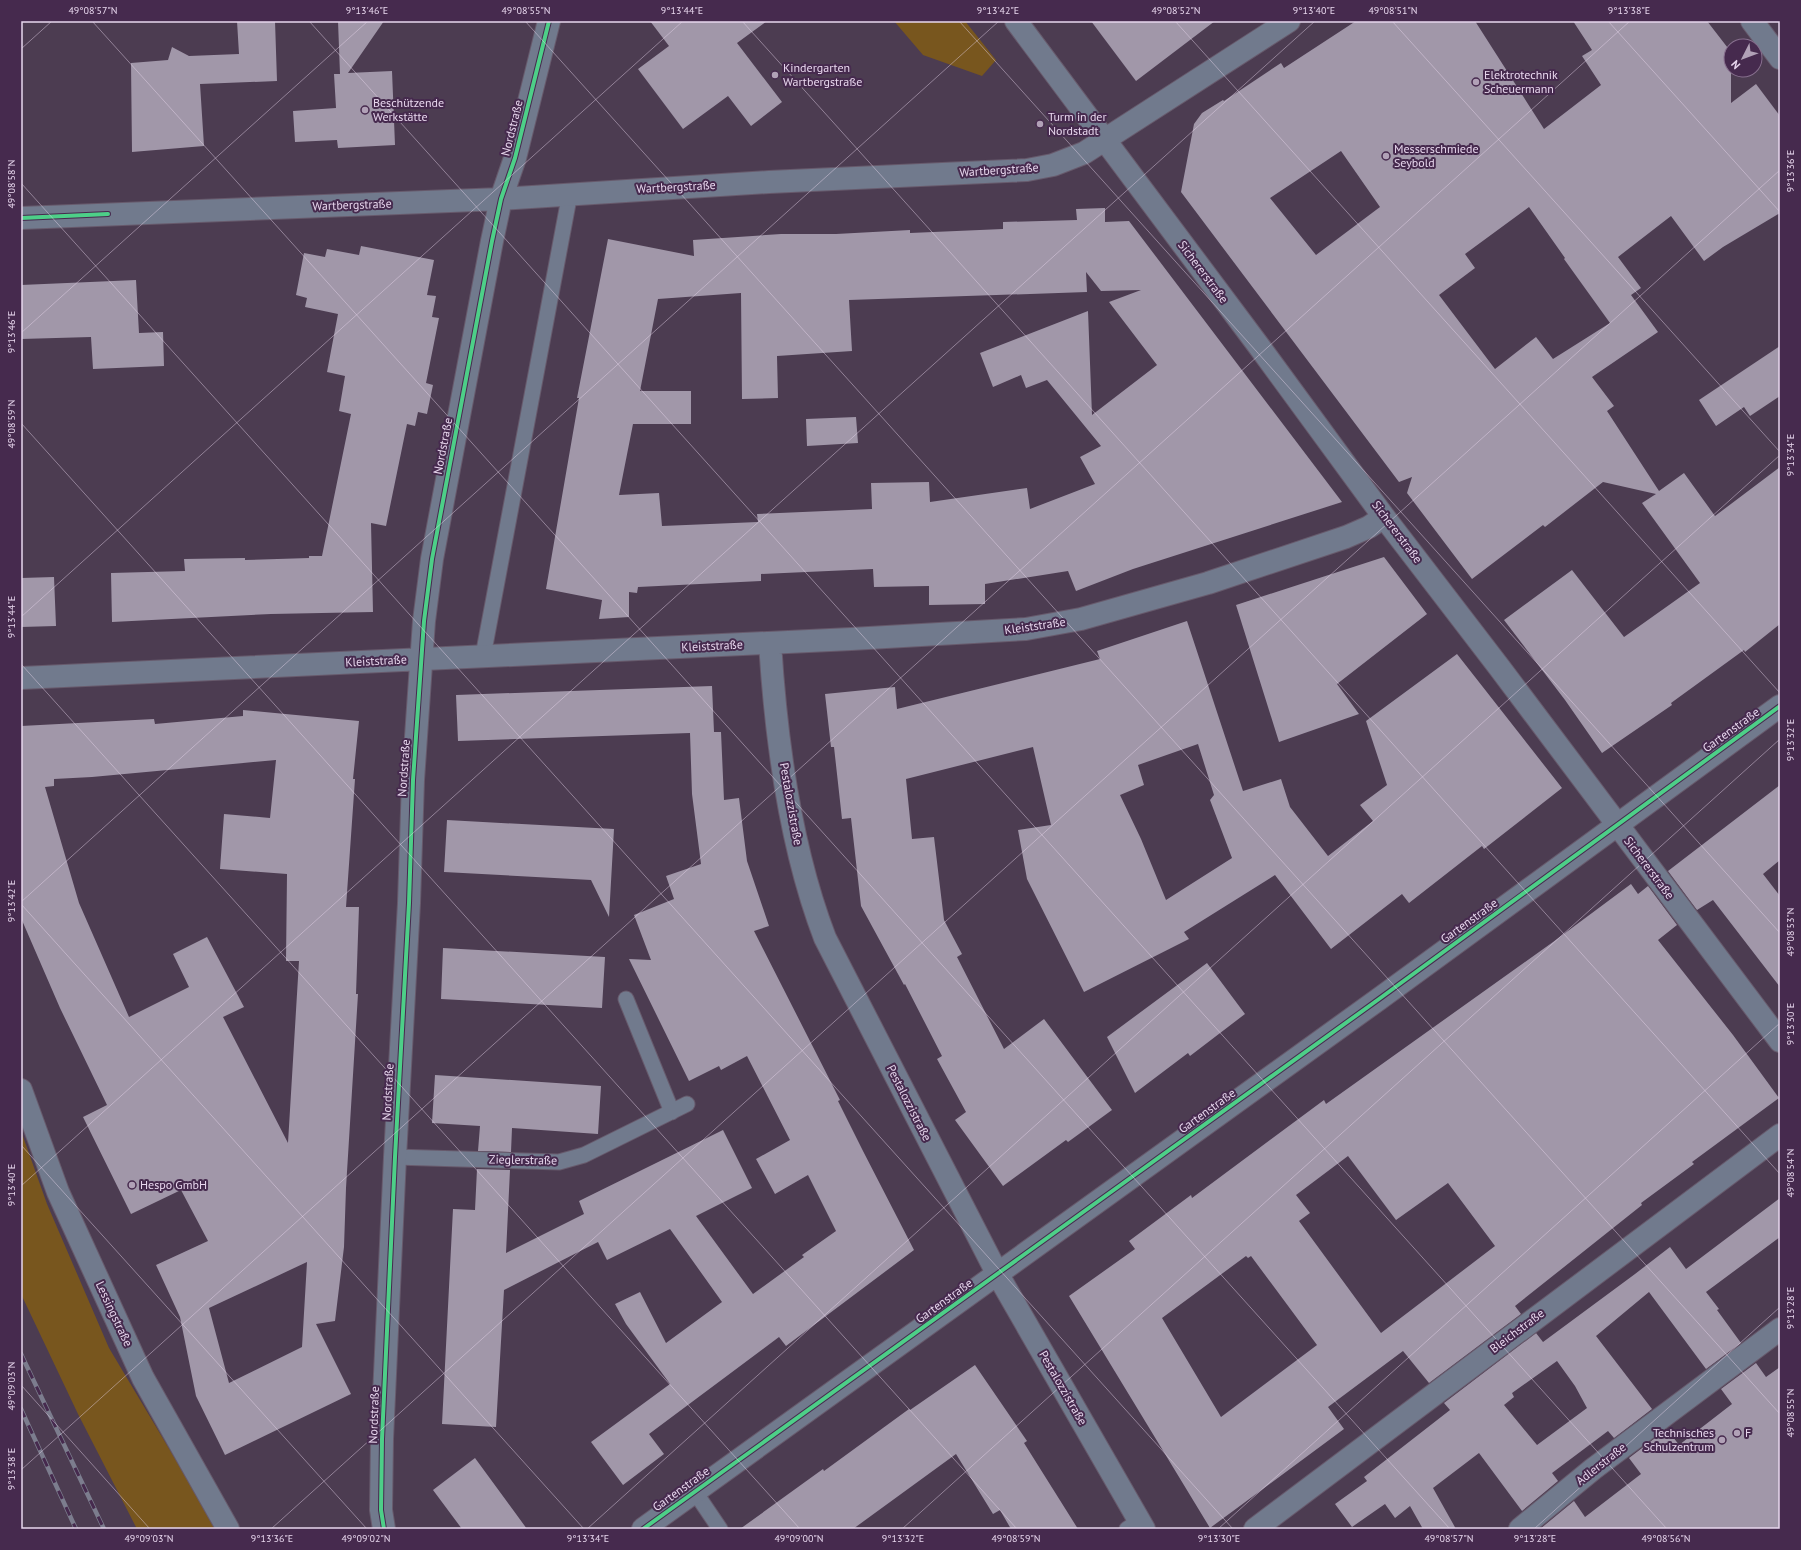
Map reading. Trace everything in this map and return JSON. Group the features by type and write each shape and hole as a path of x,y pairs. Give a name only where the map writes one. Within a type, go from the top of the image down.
{"street":[{"name":"Nordstraße","path":"384,1529 381,1510 382,1439 395,1157 409,903 413,780 424,620 432,560 492,241 501,199 515,158 549,21"},
{"name":"Sichererstraße","path":"1016,21 1384,517 1499,667 1780,1041"},
{"name":"Wartbergstraße","path":"21,218 501,199 570,193 1027,170 1059,163 1084,153 1289,21"},
{"path":"1752,21 1780,58"},
{"name":"Kleiststraße","path":"21,678 770,643 1026,629 1081,619 1200,585 1346,537 1384,517"},
{"name":"Pestalozzistraße","path":"770,643 773,699 794,833 815,911 825,938 998,1274 1137,1526"},
{"name":"Gartenstraße","path":"643,1529 998,1274 1780,706"},
{"name":"Lessingstraße","path":"21,1090 58,1192 143,1378 228,1529"},
{"name":"Bleichstraße","path":"1255,1529 1780,1135"},
{"name":"Adlerstraße","path":"1520,1529 1594,1469 1780,1329"}],"lane":[{"path":"483,656 570,193"},
{"path":"626,999 672,1112"},
{"name":"Zieglerstraße","path":"395,1157 559,1162 584,1155 687,1104"},
{"name":"Gartenstraße","path":"695,1492 720,1529"}],"shaded area":[{"path":"894,21 965,21 996,60 982,76 923,55"},
{"path":"21,1131 47,1204 109,1348 217,1529 137,1529 78,1414 21,1294"}],"building":[{"path":"237,21 275,21 277,81 200,84 204,146 132,152 131,63 168,60 172,47 189,56 239,54"},
{"name":"Beschützende Werkstätte","path":"338,21 384,21 348,73 392,71 395,145 338,148 337,140 295,142 293,111 336,108 334,74 340,74"},
{"path":"650,21 767,21 737,43 782,102 751,126 728,96 683,129 638,69 669,46"},
{"path":"1091,21 1215,21 1136,81"},
{"path":"1356,21 1475,21 1544,129 1601,85 1582,56 1592,50 1573,21 1707,21 1723,42 1723,78 1731,78 1731,103 1756,84 1780,116 1780,213 1723,247 1704,261 1671,216 1618,257 1641,288 1631,295 1658,332 1592,377 1614,406 1607,411 1659,491 1684,473 1715,516 1780,467 1780,624 1745,652 1744,650 1671,703 1672,705 1602,753 1565,700 1504,620 1572,570 1624,637 1700,583 1642,503 1656,494 1603,482 1545,527 1543,525 1472,579 1407,493 1412,477 1399,482 1181,192 1194,124 1202,113 1223,100 1224,101 1281,63 1284,68","holes":["1341,151 1380,207 1316,255 1270,198","1529,207 1565,258 1564,259 1610,323 1553,359 1536,337 1495,369 1439,295 1475,268 1465,254"]},
{"path":"1105,208 1105,222 1129,221 1342,502 1133,569 1076,591 1068,571 985,584 985,604 929,605 929,586 874,587 873,569 761,574 761,581 638,587 637,593 629,592 629,617 599,619 602,600 546,589 579,398 577,398 608,239 694,256 693,240 781,234 836,234 910,230 910,233 1003,229 1003,222 1077,220 1076,209","holes":["1086,272 1101,291 1141,290 1109,302 1157,365 1092,415 1088,311 980,353 993,387 1021,375 1026,388 1047,380 1101,446 1080,457 1095,484 1030,509 1027,488 930,502 929,482 871,483 872,509 757,514 758,522 662,526 659,493 619,495 633,424 691,424 691,391 640,391 658,299 741,293 742,399 778,398 777,356 852,351 849,300 1087,292"]},
{"path":"361,246 434,260 427,295 436,296 432,317 439,318 426,383 433,385 427,414 418,412 415,426 407,424 386,526 371,523 373,612 271,614 112,622 111,573 185,571 184,559 245,558 245,560 309,558 309,556 322,556 351,414 339,411 345,376 327,372 338,314 305,307 307,298 296,295 304,253 325,257 327,249 359,255"},
{"path":"136,280 139,333 163,332 164,366 93,369 91,337 21,339 21,285"},
{"path":"1780,346 1780,396 1750,416 1744,407 1716,426 1699,400"},
{"path":"856,417 858,443 807,446 806,419"},
{"path":"1384,557 1427,614 1337,684 1359,714 1279,742 1236,605"},
{"path":"54,577 56,626 21,627 21,578"},
{"path":"1187,621 1243,791 1281,779 1290,807 1328,856 1373,821 1360,805 1387,785 1366,721 1457,654 1562,788 1484,849 1482,846 1409,903 1402,894 1331,949 1275,875 1184,932 1189,939 1084,992 1027,879 1018,830 1051,825 1033,747 906,779 912,839 934,837 944,920 962,954 957,957 1004,1049 1044,1019 1112,1110 1068,1142 1066,1140 1003,1186 955,1120 966,1112 937,1059 942,1056 905,984 904,985 861,906 851,818 842,819 834,747 831,747 825,694 895,687 897,709 1100,659 1097,651","holes":["1198,744 1214,795 1210,800 1232,858 1166,900 1141,839 1120,795 1144,785 1138,765"]},
{"path":"712,686 714,732 721,732 724,800 739,798 747,861 769,926 754,931 840,1100 838,1101 863,1151 914,1250 786,1346 779,1337 649,1434 664,1454 623,1485 591,1442 670,1384 626,1324 615,1304 640,1292 666,1343 722,1302 670,1229 607,1260 598,1242 504,1290 496,1427 442,1424 453,1209 475,1210 477,1169 510,1170 506,1253 584,1214 579,1201 723,1130 752,1188 696,1216 753,1294 804,1257 802,1255 836,1231 808,1175 775,1194 756,1159 790,1140 747,1056 721,1070 719,1066 689,1081 629,959 651,960 634,915 674,899 666,876 701,864 692,794 690,733 458,741 456,695"},
{"path":"243,710 359,721 353,779 355,779 346,907 359,907 356,994 358,994 346,1188 344,1247 335,1321 316,1324 351,1394 225,1455 196,1396 180,1317 156,1265 208,1241 181,1190 131,1214 83,1117 107,1105 60,1008 21,918 21,726 154,719 155,724 243,716","holes":["276,760 270,818 224,814 220,869 287,874 286,961 299,961 288,1143 223,1017 244,1007 207,937 173,954 189,987 129,1017 79,903 45,787 54,786 54,779 92,777","307,1262 302,1347 229,1383 209,1308"]},
{"path":"1780,785 1780,860 1763,874 1780,896 1780,987 1713,900 1697,910 1668,871"},
{"path":"447,820 614,829 609,917 591,880 444,872"},
{"path":"1631,884 1638,894 1648,886 1677,925 1658,940 1733,1035 1779,1098 1692,1162 1694,1164 1641,1203 1642,1205 1515,1306 1521,1314 1429,1383 1403,1351 1328,1407 1344,1429 1210,1528 1069,1296 1135,1249 1129,1241 1191,1195 1192,1198 1324,1100 1326,1104 1553,942","holes":["1348,1156 1396,1220 1448,1183 1495,1246 1381,1333 1299,1221 1310,1213 1296,1195","1246,1256 1248,1258 1251,1256 1317,1345 1221,1417 1162,1318"]},
{"path":"443,948 605,957 602,1008 441,999"},
{"path":"1207,963 1245,1014 1190,1056 1188,1053 1135,1093 1107,1037"},
{"path":"435,1075 601,1086 598,1134 512,1128 511,1152 478,1151 480,1126 432,1123"},
{"path":"1780,1198 1780,1237 1706,1292 1741,1343 1706,1369 1649,1292 1596,1336 1652,1409 1614,1438 1608,1431 1552,1473 1558,1481 1522,1511 1479,1453 1433,1488 1456,1529 1423,1529 1410,1506 1395,1518 1385,1504 1352,1527 1335,1504 1367,1481 1364,1477 1450,1410 1444,1403 1536,1333 1543,1342 1670,1247 1686,1269","holes":["1557,1361 1575,1386 1587,1408 1537,1445 1504,1405 1514,1397 1512,1393"]},
{"name":"Technisches Schulzentrum","path":"1756,1363 1766,1377 1780,1367 1780,1529 1540,1529 1574,1501 1585,1517 1641,1474 1629,1458 1667,1429 1679,1445 1732,1404 1721,1389"},
{"path":"975,1365 1027,1441 1024,1443 1078,1529 1011,1529 1000,1510 993,1514 956,1454 853,1529 740,1529 823,1469 824,1471 909,1409 910,1410"},
{"path":"475,1458 527,1529 462,1529 433,1490"}],"railway":[{"path":"21,1354 104,1529"},
{"path":"21,1409 76,1529"}],"cycle path":[{"path":"384,1529 381,1510 382,1439 395,1157 409,903 413,780 424,621 432,559 492,241 501,199 515,158 549,21"},
{"path":"21,218 108,214"},
{"path":"643,1529 1379,999 1780,706"}],"place":[{"name":"Kindergarten Wartbergstraße","path":"775,75"},
{"name":"Elektrotechnik Scheuermann","path":"1476,82"},
{"name":"Beschützende Werkstätte","path":"365,110"},
{"name":"Turm in der Nordstadt","path":"1040,124"},
{"name":"Messerschmiede Seybold","path":"1386,156"},
{"name":"Hespo GmbH","path":"132,1185"},
{"name":"F","path":"1737,1433"},
{"name":"Technisches Schulzentrum","path":"1722,1440"}]}
